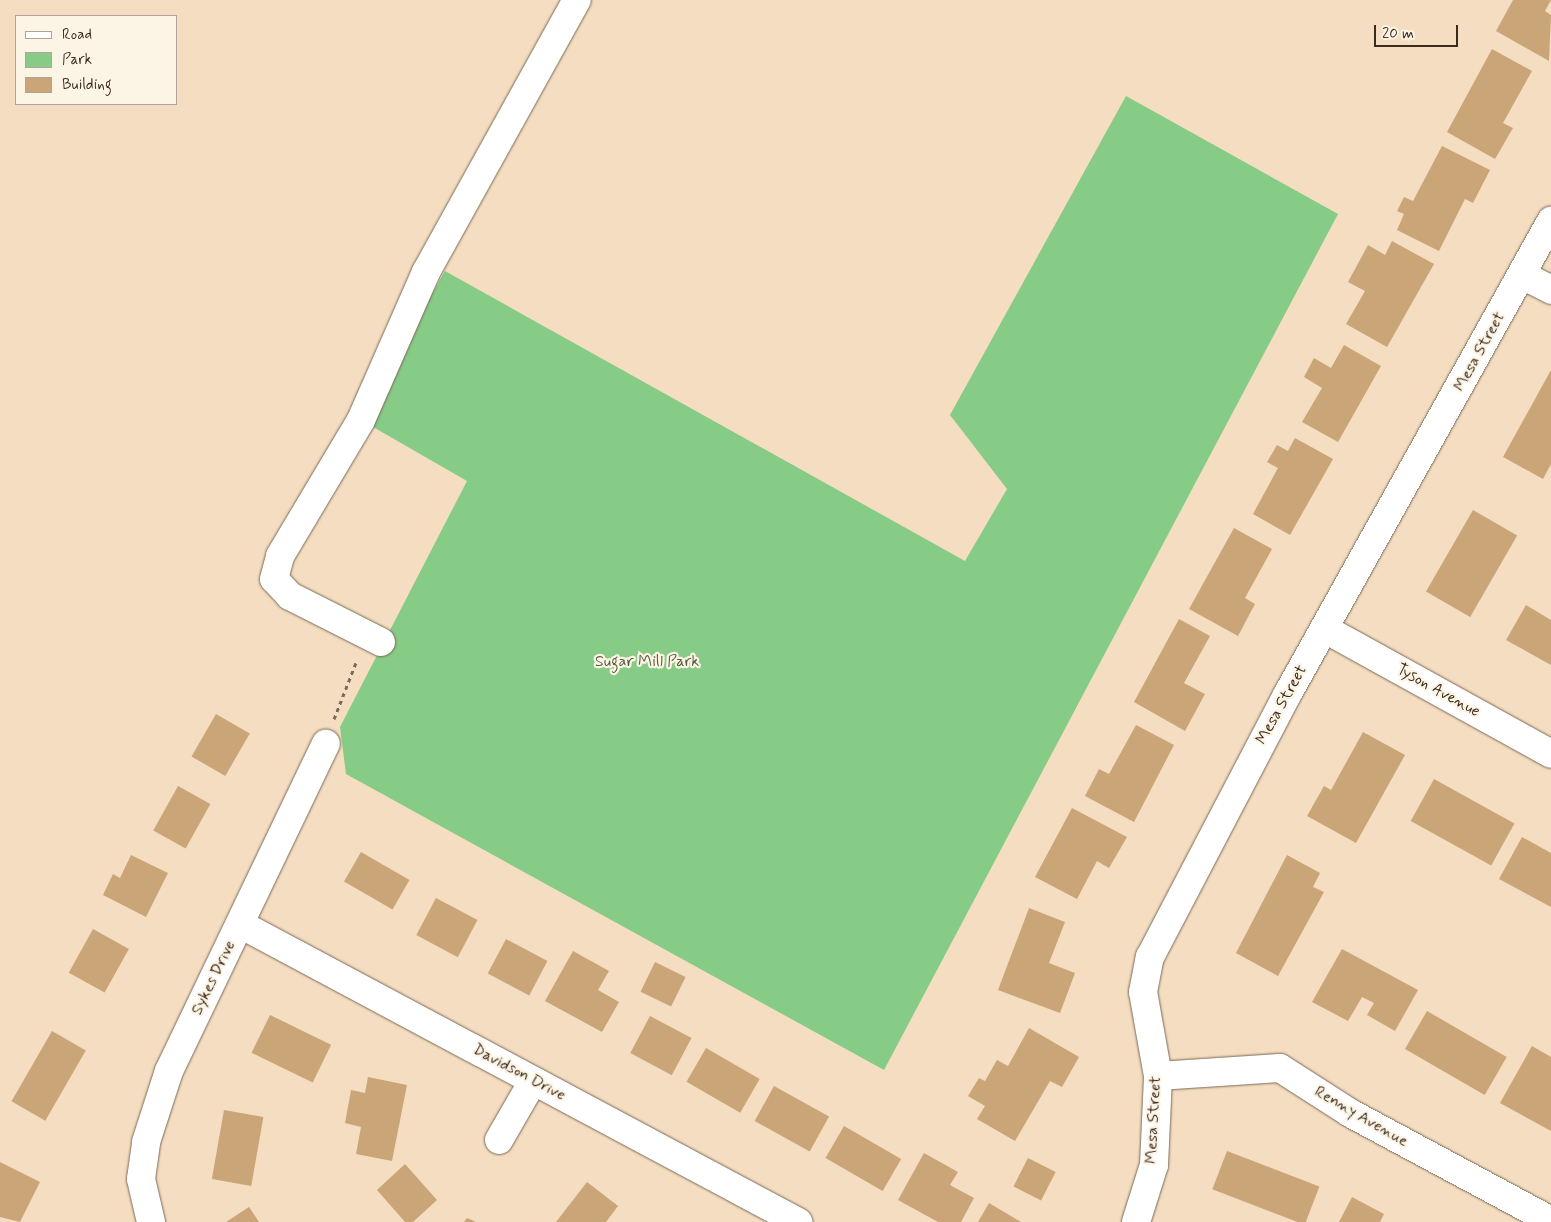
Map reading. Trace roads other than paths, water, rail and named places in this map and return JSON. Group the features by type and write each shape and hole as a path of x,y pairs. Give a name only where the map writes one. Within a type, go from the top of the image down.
{"street":[{"path":"374,638 290,596 274,579 280,556 360,420 426,272 497,152 577,0"},
{"name":"Mesa Street","path":"1136,1222 1154,1165 1158,1076 1143,992 1150,957 1325,628 1551,220"},
{"path":"1522,275 1551,290"},
{"name":"Tyson Avenue","path":"1325,628 1551,754"},
{"name":"Sykes Drive","path":"151,1222 140,1179 146,1142 170,1071 326,744"},
{"name":"Davidson Drive","path":"240,924 798,1222"},
{"name":"Renny Avenue","path":"1158,1076 1280,1068 1350,1113 1551,1221"},
{"path":"499,1140 534,1081"}],"park label":[{"name":"Sugar Mill Park","path":"647,662"}]}
